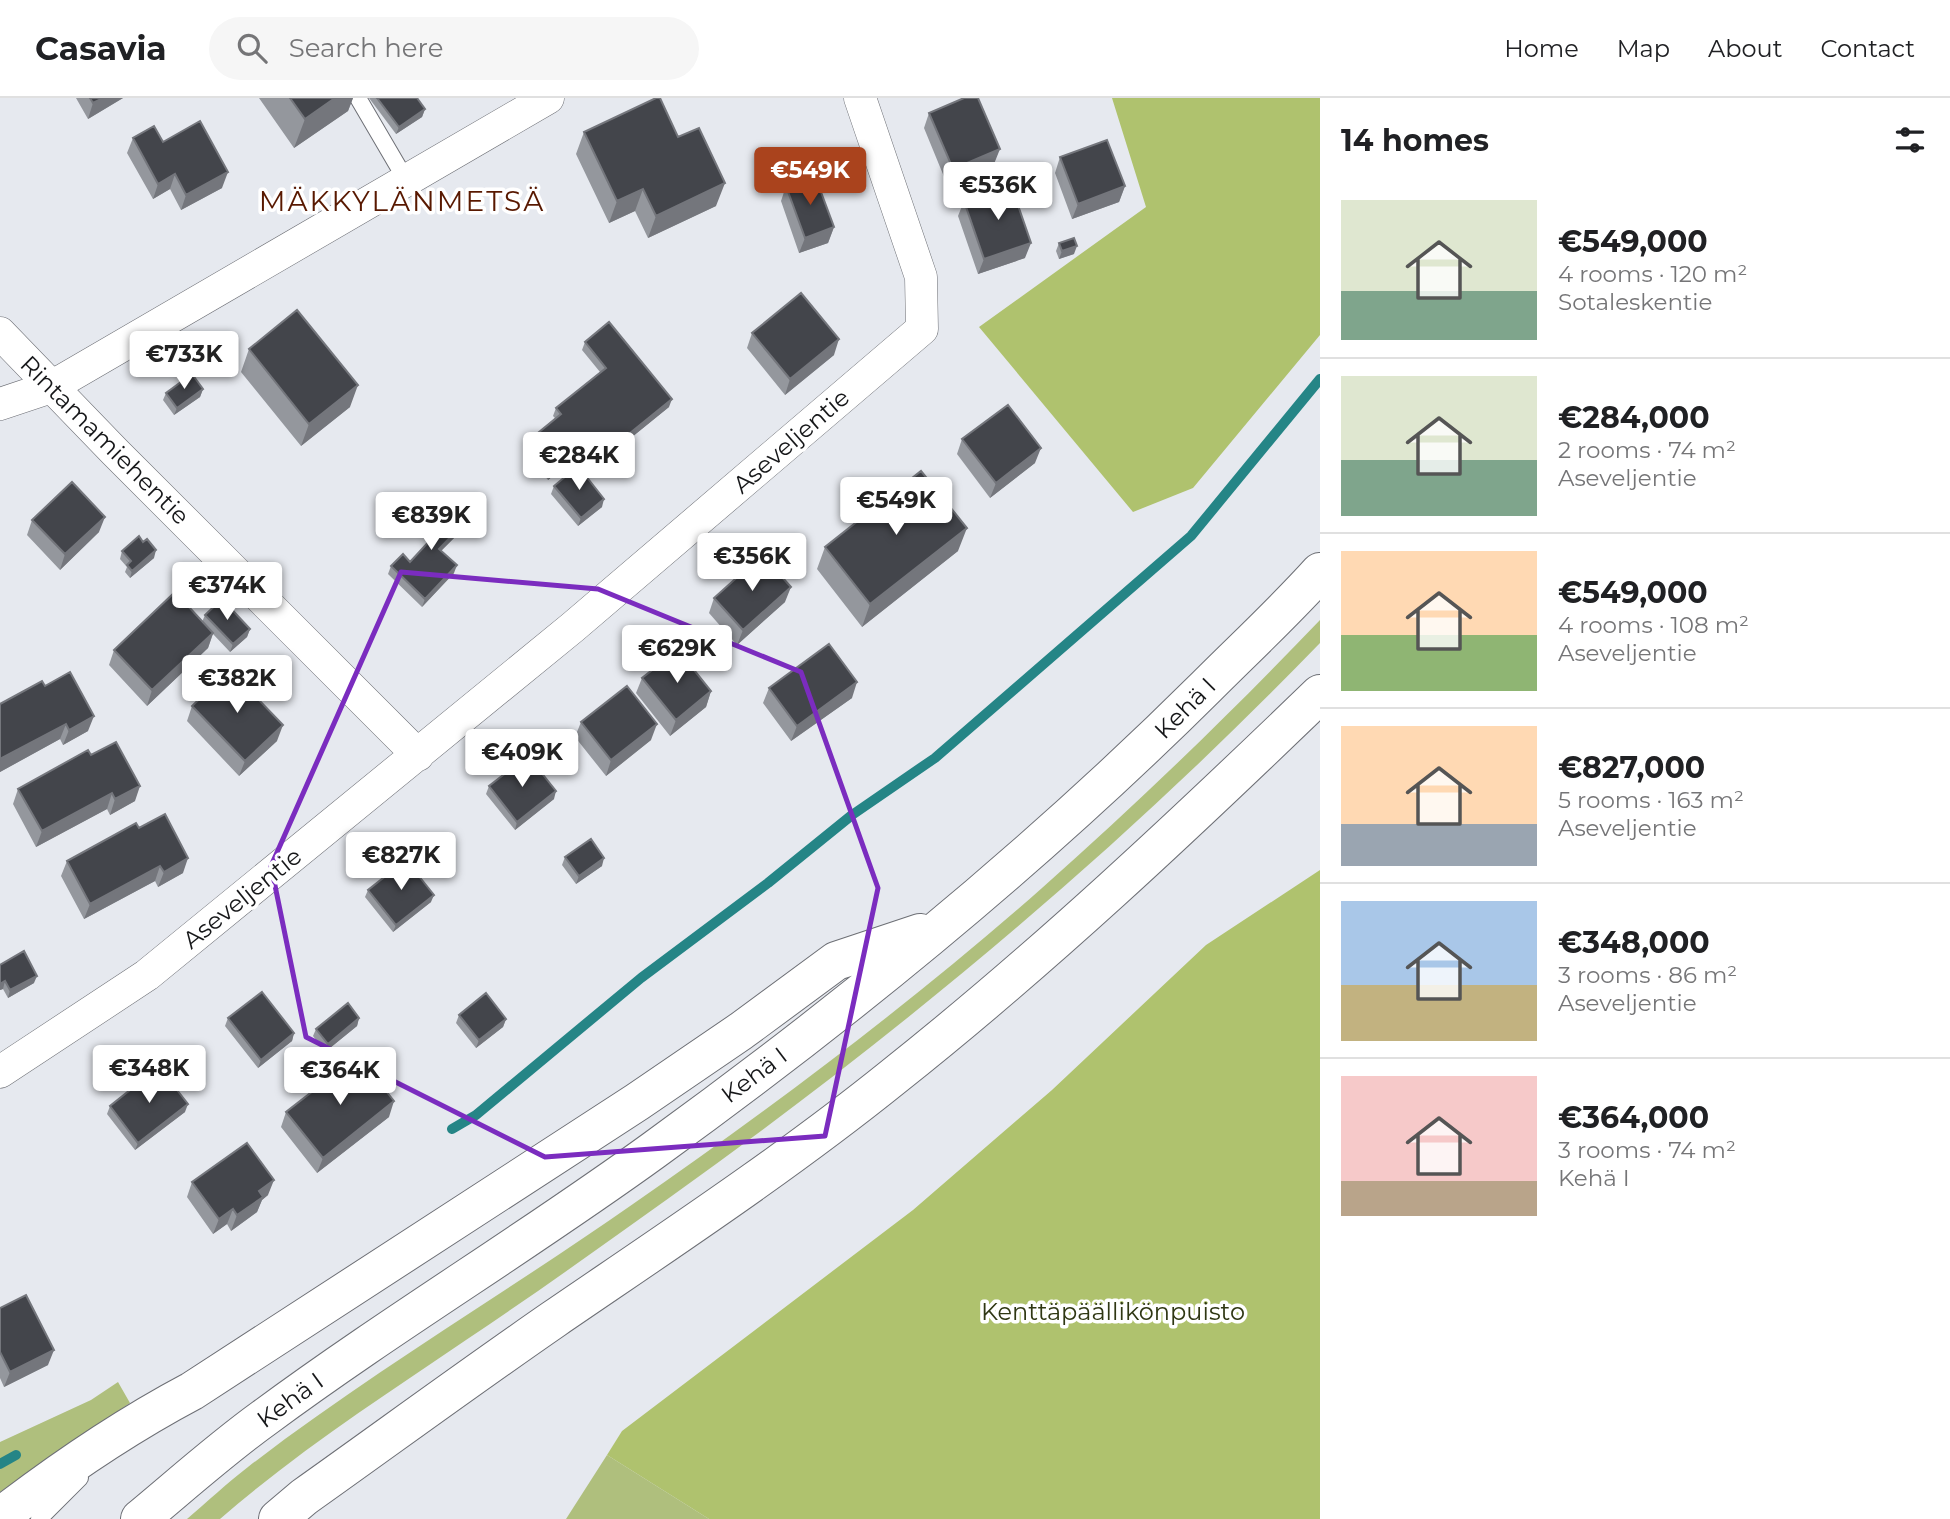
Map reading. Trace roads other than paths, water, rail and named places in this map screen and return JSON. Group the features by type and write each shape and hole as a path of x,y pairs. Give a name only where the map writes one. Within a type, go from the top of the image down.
{"highway":[{"name":"Kehä I","path":"140,1519 261,1420 651,1152 806,1036 948,923 1052,834 1142,751 1320,572"},
{"path":"278,1519 304,1497 552,1321 720,1206 892,1078 1071,928 1214,797 1320,694"},
{"path":"0,1517 46,1481 135,1421 192,1391 636,1102 741,1031 836,961 948,923"}],"street":[{"name":"Aseveljentie","path":"0,1072 147,975 582,619 922,330 921,277 860,98"},
{"path":"0,404 51,387 406,180 534,102"},
{"name":"Rintamamiehentie","path":"0,333 418,755"}],"lane":[{"path":"358,98 406,180"},
{"path":"39,1519 135,1421"}],"waterway":[{"path":"452,1129 476,1115 641,978 768,883 852,815 935,758 1191,536 1320,379"},
{"path":"0,1464 16,1455"}],"district":[{"name":"MÄKKYLÄNMETSÄ","path":"402,201"}],"park label":[{"name":"Kenttäpäällikönpuisto","path":"1113,1311"}]}
